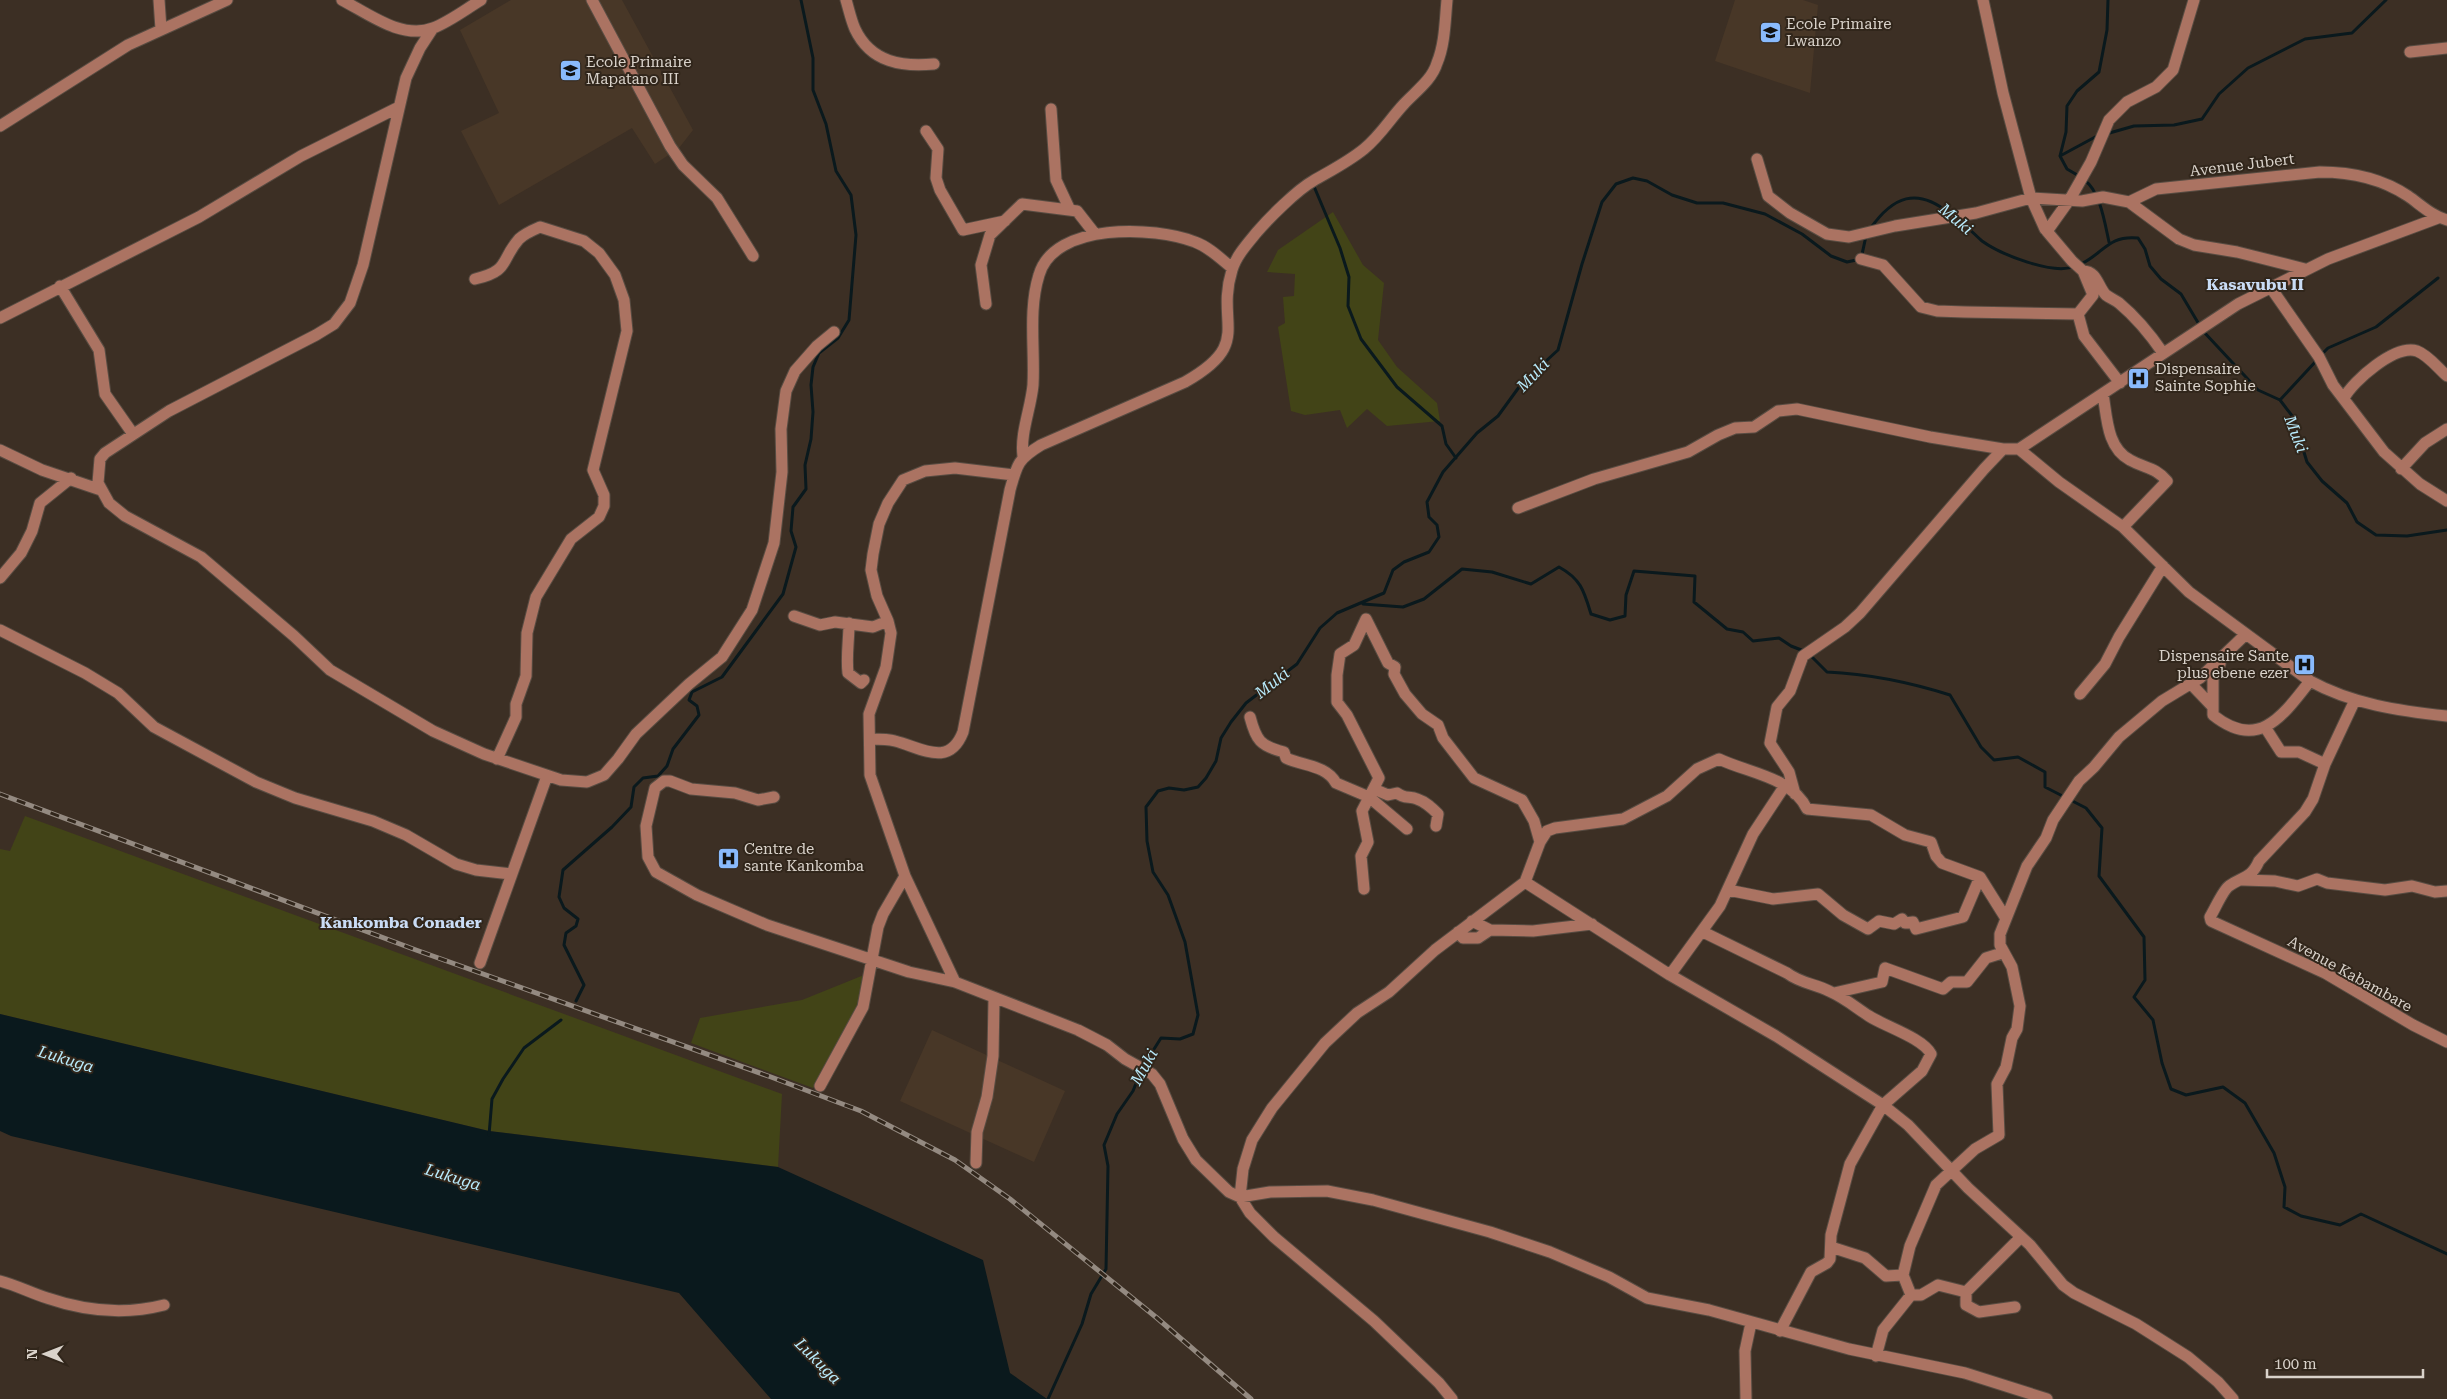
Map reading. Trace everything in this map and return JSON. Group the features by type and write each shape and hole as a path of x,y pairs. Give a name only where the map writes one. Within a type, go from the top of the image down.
{"street":[{"path":"159,0 161,29"},
{"path":"0,126 37,104 102,59 161,29 227,0"},
{"path":"342,0 392,27 419,30 433,28 481,0"},
{"path":"592,0 670,146 683,166 717,198 753,256"},
{"path":"846,0 856,30 877,54 893,63 911,66 934,64"},
{"path":"1023,456 1041,445 1185,382 1205,371 1218,358 1226,345 1229,332 1228,288 1232,268 1250,240 1269,218 1312,182 1363,150 1422,86 1437,65 1442,45 1447,0"},
{"path":"1983,0 2003,93 2032,198 2045,229 2083,271 2093,295"},
{"path":"2045,229 2050,227 2070,199 2091,162 2109,120 2127,102 2156,87 2173,70 2194,0"},
{"path":"433,28 413,61 406,78 363,265 344,313 334,324 169,411 105,453 100,459 97,471 101,490 109,504 125,516 201,557 294,636 330,670 433,731 498,759 546,776 561,780 587,782 604,775 636,734 689,684 722,657 752,610 774,544 782,472 781,429 786,391 795,371 817,346 834,332"},
{"path":"2410,52 2447,48"},
{"path":"0,318 199,217 301,156 399,107"},
{"path":"1051,109 1056,180 1070,210"},
{"path":"926,131 938,149 936,178 940,190 963,230 1004,222"},
{"path":"1757,159 1768,196 1790,213 1827,234 1849,237 1895,226 1976,213 2032,198 2082,201 2103,197 2129,202 2179,239 2194,245 2237,252 2305,269"},
{"name":"Avenue Jubert","path":"2129,202 2156,189 2289,174 2347,172 2380,181 2407,195 2442,219"},
{"path":"986,304 981,265 990,236 1022,204 1077,211 1095,234"},
{"path":"1518,508 1586,482 1688,452 1735,428 1754,428 1778,411 1796,409 1930,437 2003,449 2018,449 2238,304 2305,269 2442,219"},
{"path":"475,279 492,275 503,266 520,238 540,227 584,241 599,253 615,275 624,300 627,331 593,470 604,495 604,506 599,517 571,540 536,597 527,633 526,676 516,704 516,717 498,759"},
{"path":"871,739 895,741 936,754 947,752 958,746 963,732 1014,475 1023,456 1033,384 1033,322 1039,274 1048,258 1084,235 1133,233 1181,237 1198,243 1232,268"},
{"path":"1861,259 1883,266 1921,307 1946,311 2078,314"},
{"path":"2083,271 2088,271 2106,295 2118,302 2143,325 2163,353"},
{"path":"60,286 99,350 105,394 133,434"},
{"path":"2270,288 2319,357 2333,385 2369,434 2401,469 2447,501"},
{"path":"2078,314 2093,295"},
{"path":"2093,295 2106,295"},
{"path":"2078,314 2084,336 2120,383"},
{"path":"2344,398 2350,387 2365,374 2382,362 2409,350 2418,351 2447,376"},
{"path":"2103,394 2112,442 2129,460 2158,470 2168,480 2123,527"},
{"path":"2401,469 2425,443 2447,429"},
{"path":"1796,794 1790,772 1774,751 1770,738 1777,707 1790,691 1803,656 1860,613 1977,476 2003,449"},
{"path":"2018,449 2059,482 2123,527 2189,592 2310,681 2328,691 2354,700 2386,708 2447,716"},
{"path":"0,450 42,470 71,478 101,490"},
{"path":"955,982 905,876 870,775 871,739 869,714 886,667 891,633 877,596 872,570 873,554 879,524 888,503 903,480 924,471 956,468 1014,475"},
{"path":"0,578 21,553 32,531 40,503 71,478"},
{"path":"2080,694 2105,664 2119,637 2163,566"},
{"path":"794,616 820,625 835,622 873,627 888,621"},
{"path":"1364,889 1361,856 1368,842 1362,812 1379,778 1347,715 1337,702 1337,675 1340,654 1354,645 1366,619 1388,663 1395,667 1394,674 1405,694 1422,714 1438,726 1444,738 1474,778 1522,800 1534,822 1540,842"},
{"path":"849,623 846,654 848,673 861,683 864,680"},
{"path":"0,630 85,672 118,693 154,727 256,782 295,798 373,821 406,835 456,864 476,870 511,874"},
{"path":"1911,1295 1903,1275 1920,1220 1936,1186 1951,1169 1980,1145 2000,1136 1997,1084 2006,1067 2012,1038 2017,1029 2020,1006 2012,967 2002,953 2000,934 2027,866 2046,838 2053,820 2080,781 2119,737 2162,701 2182,687 2191,684 2226,655 2246,634"},
{"path":"2226,655 2212,679 2212,715 2222,723 2242,732 2252,732 2265,727 2286,710 2310,681"},
{"path":"2191,684 2212,706"},
{"path":"2243,880 2255,871 2259,861 2305,812 2317,792 2325,764 2354,700"},
{"path":"1250,717 1255,737 1269,748 1284,752 1286,758 1296,763 1307,763 1332,776 1336,783 1372,793 1388,795 1397,793 1402,797 1416,798 1431,806 1438,814 1436,826"},
{"path":"2265,727 2281,752 2299,752 2325,764"},
{"path":"1240,1197 1243,1169 1252,1140 1272,1108 1297,1075 1325,1043 1357,1013 1389,992 1414,968 1458,932 1524,882 1540,842 1547,832 1555,828 1623,819 1667,796 1697,769 1715,760 1760,774 1796,794 1804,802 1807,809 1871,815 1905,835 1931,842 1936,856 1942,863 1980,877 2005,918"},
{"path":"480,963 546,776"},
{"path":"774,797 758,800 735,793 698,790 664,781 656,788 646,826 648,857 656,872 684,888 767,925 909,972 955,982 994,999 1078,1030 1107,1045 1132,1063 1152,1074 1160,1084 1183,1139 1196,1160 1229,1192 1240,1197 1250,1213 1274,1237 1374,1321 1439,1383 1452,1399"},
{"path":"1670,975 1703,932 1728,890 1753,834 1784,787"},
{"path":"1372,793 1407,829"},
{"path":"820,1086 863,1007 882,914 905,876"},
{"path":"1728,890 1774,899 1818,894 1843,915 1868,929 1879,921 1894,924 1902,919 1905,923 1913,922 1916,929 1963,917 1980,877"},
{"path":"2243,880 2274,881 2298,886 2317,879 2327,883 2385,890 2412,886 2435,892 2447,891"},
{"name":"Avenue Kabambare","path":"2243,880 2229,886 2224,892 2210,917 2211,921 2325,974 2413,1025 2447,1042"},
{"path":"1524,882 1670,975 1776,1036 1883,1105 1908,1125 2021,1237 2063,1285 2074,1293 2094,1301 2136,1324 2188,1357 2218,1382 2232,1399"},
{"path":"1472,921 1490,930 1533,931 1592,924"},
{"path":"1458,932 1463,938 1478,938 1490,930"},
{"path":"1703,932 1797,981 1834,993 1851,1001 1869,1016 1918,1042 1932,1054 1922,1071 1883,1105 1850,1164 1831,1236 1831,1247 1827,1263 1811,1272 1780,1331"},
{"path":"1834,993 1882,982 1885,968 1943,989 1951,982 1967,982 1986,958 2002,953"},
{"path":"976,1163 977,1132 987,1096 993,1056 994,999"},
{"path":"1240,1197 1270,1192 1328,1191 1373,1200 1490,1232 1550,1252 1609,1277 1648,1298 1709,1310 1876,1356 1965,1373 2039,1398"},
{"path":"2015,1307 1980,1312 1966,1305 1966,1292 2021,1237"},
{"path":"1831,1247 1865,1258 1886,1276 1903,1275"},
{"path":"0,1281 46,1298 91,1308 119,1312 141,1311 164,1305"},
{"path":"1911,1295 1922,1295 1938,1285 1966,1292"},
{"path":"1876,1356 1883,1330 1911,1295"},
{"path":"1746,1399 1745,1351 1751,1323"}],"shaded area":[{"name":"Ecole Primaire Mapatano III","path":"511,0 622,0 693,130 679,148 655,164 632,128 499,205 461,131 499,113 460,30"},
{"name":"Ecole Primaire Lwanzo","path":"1735,0 1803,0 1818,5 1810,93 1715,61"},
{"path":"1333,212 1363,265 1384,283 1378,340 1397,367 1437,403 1440,421 1387,426 1367,409 1347,428 1340,410 1305,415 1291,411 1278,327 1285,323 1283,297 1294,296 1295,274 1267,272 1278,250"},
{"path":"25,816 782,1094 778,1167 489,1131 0,1014 0,849 10,851"},
{"path":"864,975 857,1013 813,1088 691,1043 700,1018 802,1000"},
{"path":"932,1030 1065,1091 1034,1162 900,1101"}],"water":[{"name":"Lukuga","path":"0,1014 489,1131 778,1167 983,1260 1010,1373 1047,1399 771,1399 679,1293 11,1136 0,1131"}],"waterway":[{"path":"576,1001 584,985 564,945 566,933 576,926 578,919 564,908 559,897 563,870 612,827 631,807 634,787 643,778 658,776 667,766 673,749 699,715 697,706 689,700 692,692 722,677 783,594 796,547 791,531 793,507 806,489 805,465 811,439 813,412 811,385 813,367 819,353 838,338 849,320 856,235 851,195 836,171 826,124 813,90 813,58 801,0"},
{"path":"2079,176 2067,169 2060,156 2066,132 2067,106 2077,91 2099,72 2107,30 2108,0"},
{"path":"2106,134 2134,126 2174,125 2202,119 2219,94 2248,68 2305,39 2352,33 2386,0"},
{"path":"2060,156 2097,136"},
{"name":"Muki","path":"1144,1065 1161,1038 1180,1039 1193,1034 1198,1015 1185,942 1168,895 1153,872 1147,841 1146,807 1158,791 1169,788 1184,790 1198,787 1216,761 1221,738 1246,703 1297,664 1320,628 1337,613 1384,593 1393,570 1404,562 1429,552 1439,537 1437,525 1429,517 1427,502 1443,472 1477,433 1498,416 1522,383 1558,350 1582,264 1602,202 1616,184 1633,178 1647,181 1672,195 1697,203 1723,203 1765,214 1802,234 1831,256 1847,262 1861,259 1866,236"},
{"path":"2084,180 2090,185 2098,199 2109,242"},
{"path":"1313,184 1340,248 1349,277 1348,306 1361,339 1397,387 1442,426 1446,444 1456,458"},
{"name":"Muki","path":"1870,229 1888,209 1906,199 1926,200 1949,213"},
{"name":"Muki","path":"1958,220 1982,241 2001,252 2041,266 2054,268 2075,266"},
{"name":"Muki","path":"2081,264 2113,242 2120,239 2138,238 2145,249 2150,266 2161,279 2181,294 2200,326"},
{"path":"2321,355 2328,348 2376,327 2438,278"},
{"name":"Muki","path":"2203,331 2258,390 2280,400 2293,417 2307,462 2322,481 2347,503 2357,522 2376,535 2407,536 2447,530"},
{"path":"2280,400 2317,360"},
{"path":"1363,604 1403,607 1424,599 1462,569 1492,572 1531,584 1559,567 1572,576 1581,586 1591,614 1610,620 1625,616 1626,595 1634,571 1695,576 1694,602 1727,629 1743,632 1753,641 1779,638 1791,646 1804,651"},
{"path":"1809,654 1827,672 1889,679 1950,695 1981,747 1994,760 2018,757 2045,772 2045,787 2086,808 2102,828 2099,876 2144,937 2145,980 2134,997 2153,1020 2162,1063 2171,1089 2186,1095 2223,1087 2245,1103 2274,1153 2285,1187 2284,1207 2301,1216 2340,1225 2361,1214 2447,1254"},
{"path":"489,1135 492,1099 503,1079 524,1048 561,1020"},
{"name":"Muki","path":"1048,1399 1082,1324 1091,1294 1106,1269 1108,1166 1104,1145 1117,1114 1133,1091 1141,1071"}],"railway":[{"path":"0,794 416,950 861,1111 955,1160 1010,1199 1157,1318 1251,1399"}],"place":[{"name":"Ecole Primaire Lwanzo","path":"1770,33"},
{"name":"Ecole Primaire Mapatano III","path":"570,71"},
{"name":"Dispensaire Sainte Sophie","path":"2139,378"},
{"name":"Dispensaire Sante plus ebene ezer","path":"2305,665"},
{"name":"Centre de sante Kankomba","path":"728,858"}],"district":[{"name":"Kasavubu II","path":"2255,284"},
{"name":"Kankomba Conader","path":"401,922"}]}
